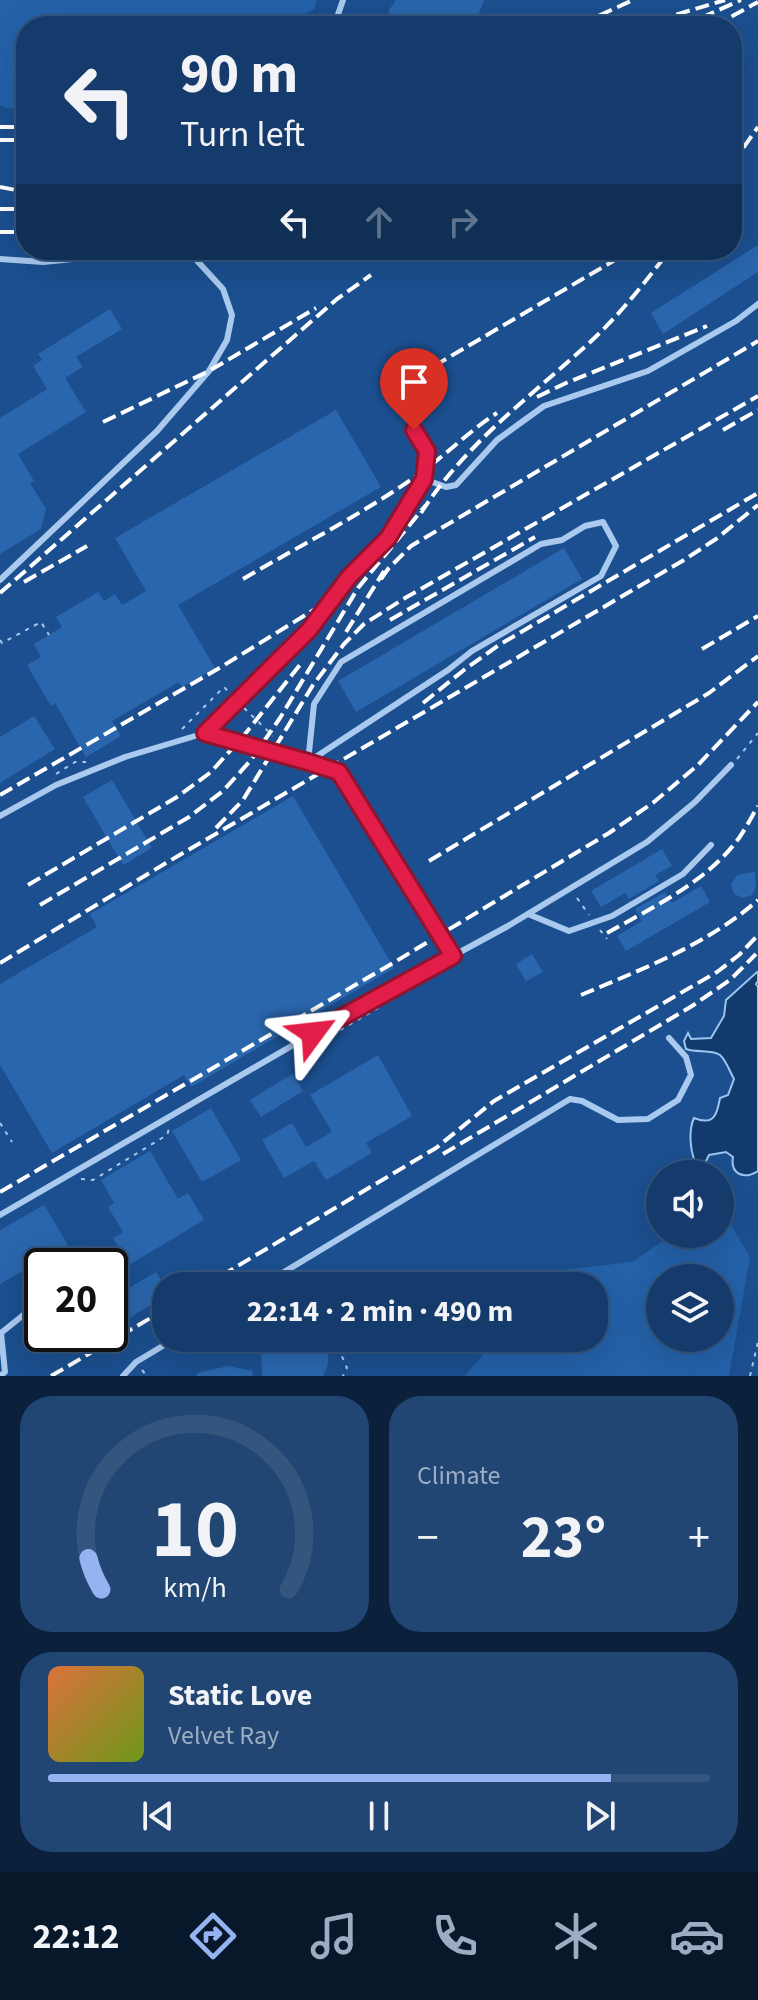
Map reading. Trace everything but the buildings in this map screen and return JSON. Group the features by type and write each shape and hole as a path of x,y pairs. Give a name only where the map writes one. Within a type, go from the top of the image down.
{"lane":[{"path":"0,259 63,260"},
{"path":"0,580 157,431 209,371 227,340 232,315 223,289 196,260"},
{"path":"424,479 446,487 456,485 497,440 544,406 648,371 736,321 758,304"},
{"path":"0,816 56,785 125,757 205,733 309,630 349,577 388,538 424,479 427,451 390,386"},
{"path":"603,522 616,546 601,576 472,651 308,762 314,704 341,662 541,544 562,540 585,526 603,522"},
{"path":"205,733 339,772 453,956"},
{"path":"0,1215 357,1008 528,914 647,842 695,802 731,765"},
{"path":"528,914 569,931 612,916 683,874 711,845"},
{"path":"284,1272 570,1099 582,1101 618,1120 648,1119 678,1100 691,1075 686,1057 669,1038"},
{"path":"0,1376 5,1372 1,1333 24,1314"},
{"path":"123,1376 136,1362 153,1352"}],"path":[{"path":"0,640 2,643 41,622 49,635"},
{"path":"731,765 758,733"},
{"path":"573,893 607,939"},
{"path":"324,1039 378,1008"},
{"path":"0,1123 12,1142"},
{"path":"77,1178 93,1180 167,1135 171,1125"},
{"path":"750,1376 758,1342"},
{"path":"340,1352 347,1368 343,1376"}],"shaded area":[{"path":"0,0 317,0 314,9 300,16 16,16 16,108 0,105"},
{"path":"757,972 758,1171 748,1175 736,1171 733,1157 726,1152 709,1155 706,1160 695,1160 691,1143 694,1118 710,1120 720,1098 728,1095 734,1079 720,1055 686,1049 684,1041 688,1033 691,1039 711,1038 724,1016 726,1000"},
{"path":"734,1230 750,1257 734,1348 734,1264 646,1264 646,1352 733,1352 729,1376 465,1376 485,1352 608,1352 608,1272 552,1272 632,1262 652,1248 734,1248"}],"railway":[{"path":"598,16 633,0"},
{"path":"671,16 725,0"},
{"path":"705,16 741,0"},
{"path":"732,16 758,2"},
{"path":"0,127 16,127"},
{"path":"742,150 758,127"},
{"path":"0,140 16,140"},
{"path":"0,187 16,190"},
{"path":"0,209 16,209"},
{"path":"0,232 16,232"},
{"path":"434,366 615,260"},
{"path":"421,513 438,488 478,443 600,332 662,260"},
{"path":"0,593 337,299 371,275"},
{"path":"103,422 209,371 316,308"},
{"path":"537,397 707,326"},
{"path":"381,579 411,546 758,341"},
{"path":"216,828 243,800 313,685 344,644 364,624 758,396"},
{"path":"723,430 758,410"},
{"path":"243,579 398,489 497,413"},
{"path":"423,703 499,645 758,493"},
{"path":"40,905 189,817 223,791 251,760 280,718 358,588 426,505"},
{"path":"0,963 684,560 758,505"},
{"path":"390,620 535,537"},
{"path":"24,582 87,546"},
{"path":"346,632 384,571"},
{"path":"0,795 221,667 357,581"},
{"path":"702,649 758,616"},
{"path":"429,861 709,693 758,656"},
{"path":"28,885 177,797 211,772 303,661"},
{"path":"0,1192 609,833 654,802 698,765 758,702"},
{"path":"607,933 661,903 711,868 739,838 758,806"},
{"path":"581,995 696,943 758,900"},
{"path":"228,1272 436,1148 494,1101 717,972 758,935"},
{"path":"443,1154 692,1006 730,980 756,954"},
{"path":"51,1376 152,1317"}],"route":[{"path":"313,1033 453,956 339,772 205,733 309,630 349,577 388,538 424,479 427,451 414,430"}]}
